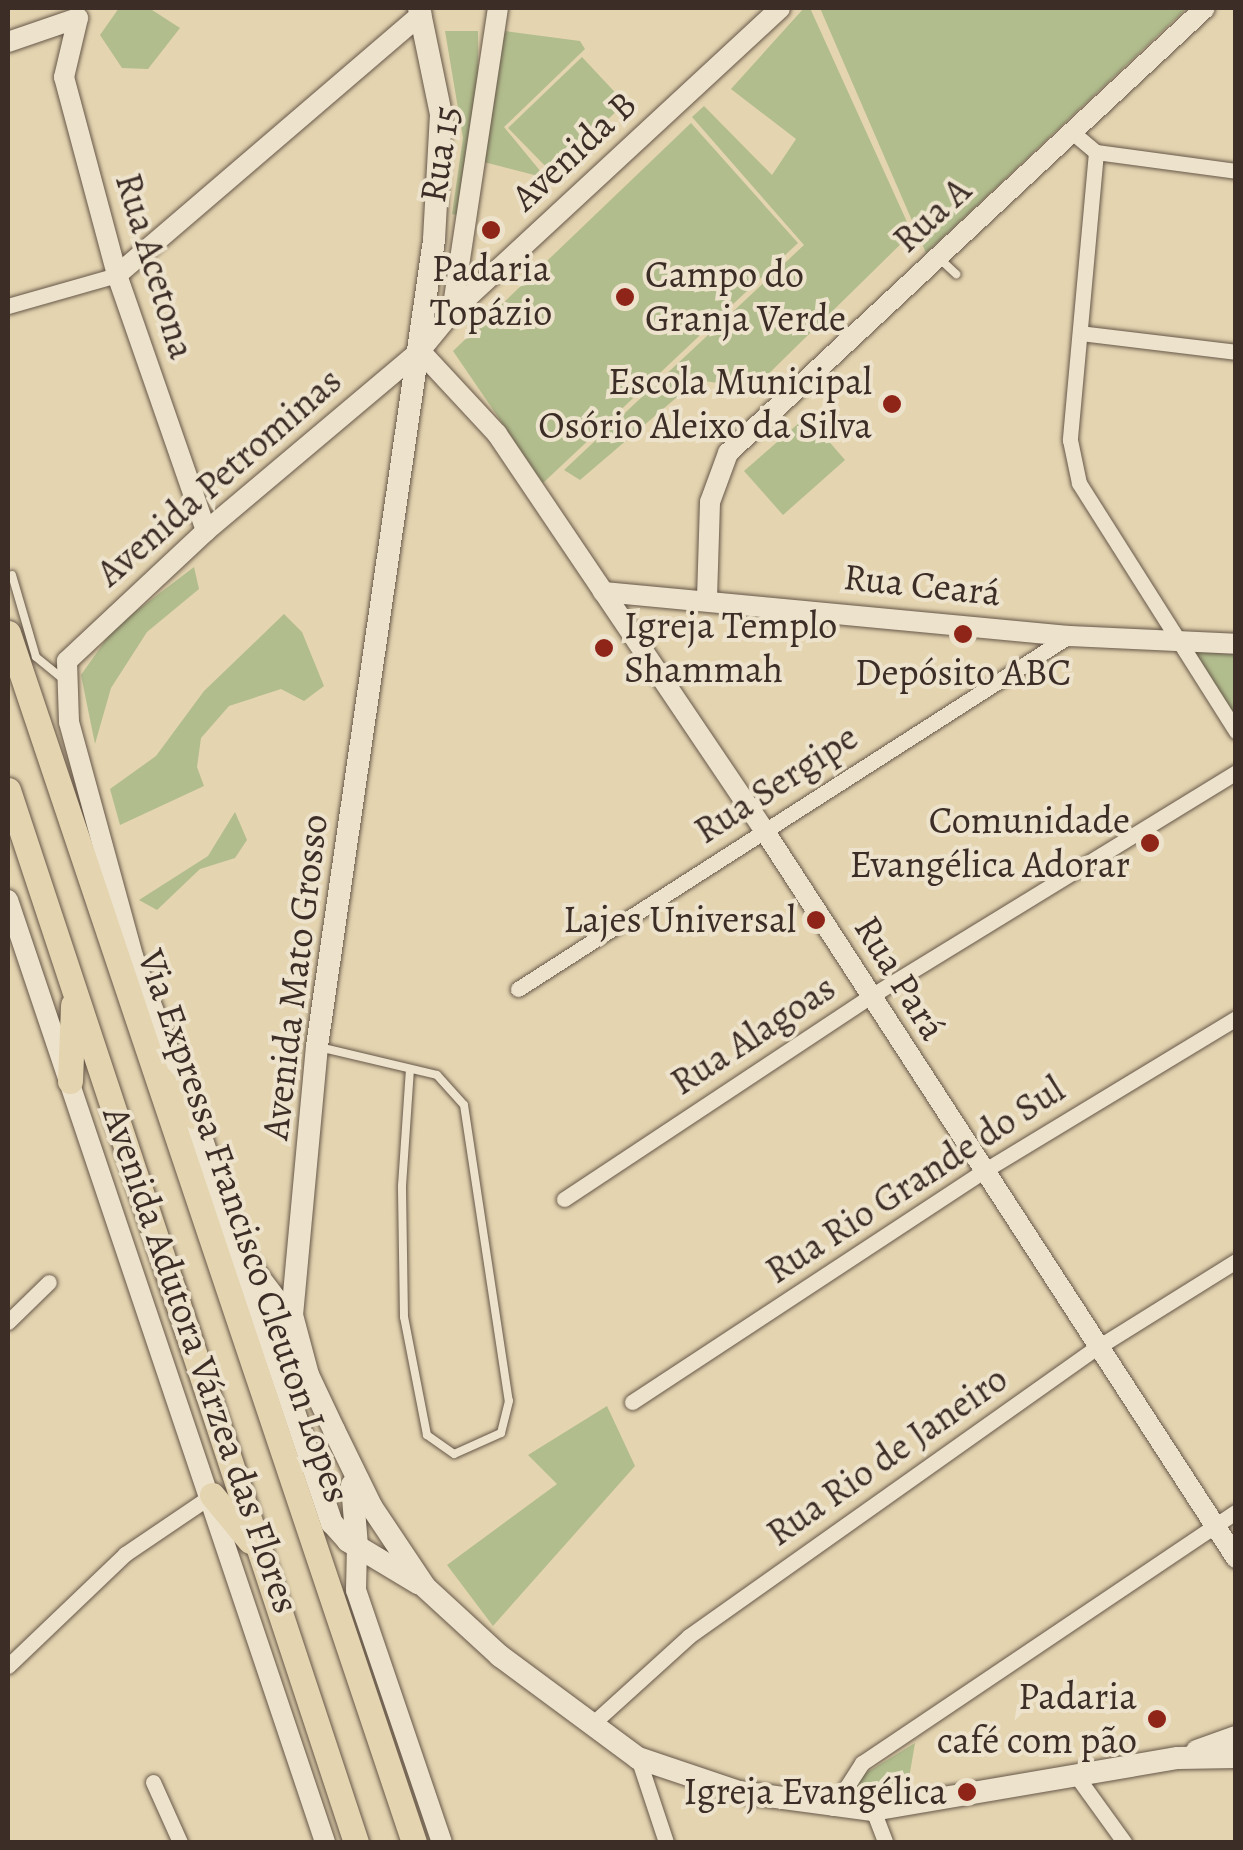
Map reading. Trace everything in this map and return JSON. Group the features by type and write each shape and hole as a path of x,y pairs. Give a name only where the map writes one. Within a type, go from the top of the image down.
{"highway":[{"name":"Via Expressa Francisco Cleuton Lopes","path":"8,633 148,1062 414,1842"},
{"path":"8,790 356,1842"},
{"path":"70,1081 74,990"},
{"path":"148,1062 194,1116"},
{"path":"212,1495 262,1555"}],"main road":[{"name":"Avenida Mato Grosso","path":"420,11 441,114 420,350 317,1046 292,1315 308,1374 347,1459 425,1587 591,1725 638,1758 740,1792 832,1808 872,1810 1178,1758"},
{"name":"Avenida Adutora Várzea das Flores","path":"194,1116 332,1523 357,1546"},
{"path":"237,1249 292,1315 286,1390"},
{"path":"258,1274 279,1273 297,1260"},
{"path":"347,1459 357,1546 425,1587"},
{"path":"1178,1758 1236,1736"},
{"path":"1178,1758 1236,1757"}],"street":[{"name":"Rua 15","path":"452,312 498,8"},
{"name":"Avenida B","path":"420,350 452,312 780,8"},
{"name":"Rua A","path":"707,598 710,502 728,453 1205,8"},
{"path":"8,306 116,275 420,11"},
{"path":"8,42 84,13"},
{"name":"Rua Acetona","path":"84,13 64,77 116,275 206,531"},
{"path":"1072,132 1096,152 1236,171"},
{"path":"1096,152 1070,440 1079,484 1236,730"},
{"path":"1080,333 1236,352"},
{"name":"Avenida Petrominas","path":"65,670 206,531 420,350"},
{"name":"Rua Pará","path":"420,350 497,434 764,830 1096,1349 1236,1558"},
{"name":"Rua Ceará","path":"602,592 707,598 1069,636 1236,644"},
{"name":"Rua Sergipe","path":"518,989 1069,636"},
{"name":"Avenida Adutora Várzea das Flores","path":"65,670 134,956 194,1116"},
{"name":"Rua Alagoas","path":"564,1199 871,996 1236,772"},
{"name":"Avenida Adutora Várzea das Flores","path":"8,900 212,1495 325,1842"},
{"name":"Rua Rio Grande do Sul","path":"632,1402 982,1172 1236,1018"},
{"name":"Rua Rio de Janeiro","path":"591,1725 688,1636 1096,1349 1236,1261"},
{"path":"8,1322 49,1282"},
{"path":"8,1666 125,1554 212,1495"},
{"path":"832,1808 862,1764 1236,1512"},
{"name":"Avenida Adutora Várzea das Flores","path":"357,1546 356,1590 442,1842"},
{"path":"638,1758 666,1842"},
{"path":"1075,1774 1124,1842"},
{"path":"153,1782 180,1842"},
{"path":"872,1810 884,1842"}],"lane":[{"path":"938,256 956,274"},
{"name":"Avenida Adutora Várzea das Flores","path":"12,575 36,657 65,670"},
{"path":"317,1046 410,1069 452,1084 464,1105 509,1401 501,1433 454,1454 427,1435 404,1317 402,1186 410,1069"}],"green space":[{"path":"119,8 149,8 180,28 148,69 122,68 100,35"},
{"path":"804,8 810,8 912,233 754,388 697,380 580,480 564,470 804,245 692,117 704,106 772,175 796,139 731,89"},
{"path":"820,8 1187,8 926,253"},
{"path":"445,31 478,31 478,91 461,216 452,214 463,138"},
{"path":"505,31 580,41 585,49 504,127 546,178 480,161"},
{"path":"582,57 625,103 552,173 508,128"},
{"name":"Campo do Granja Verde","path":"691,123 798,243 543,483 453,351"},
{"path":"807,416 845,460 783,515 744,471"},
{"path":"194,567 199,589 147,632 111,688 95,744 81,675 114,628"},
{"path":"284,614 302,632 324,686 304,701 281,689 229,706 201,738 197,767 204,786 120,825 110,789 156,756 204,691"},
{"path":"1178,640 1235,644 1235,730"},
{"path":"235,812 247,840 235,858 200,869 157,910 139,900 208,856"},
{"path":"607,1406 635,1466 493,1626 447,1565 557,1484 528,1455"},
{"path":"915,1743 906,1796 855,1796 861,1776"}],"place":[{"name":"Padaria Topázio","path":"491,230"},
{"name":"Campo do Granja Verde","path":"625,297"},
{"name":"Escola Municipal Osório Aleixo da Silva","path":"892,404"},
{"name":"Depósito ABC","path":"963,634"},
{"name":"Igreja Templo Shammah","path":"604,648"},
{"name":"Comunidade Evangélica Adorar","path":"1150,843"},
{"name":"Lajes Universal","path":"816,920"},
{"name":"Padaria café com pão","path":"1157,1719"},
{"name":"Igreja Evangélica","path":"967,1792"}]}
